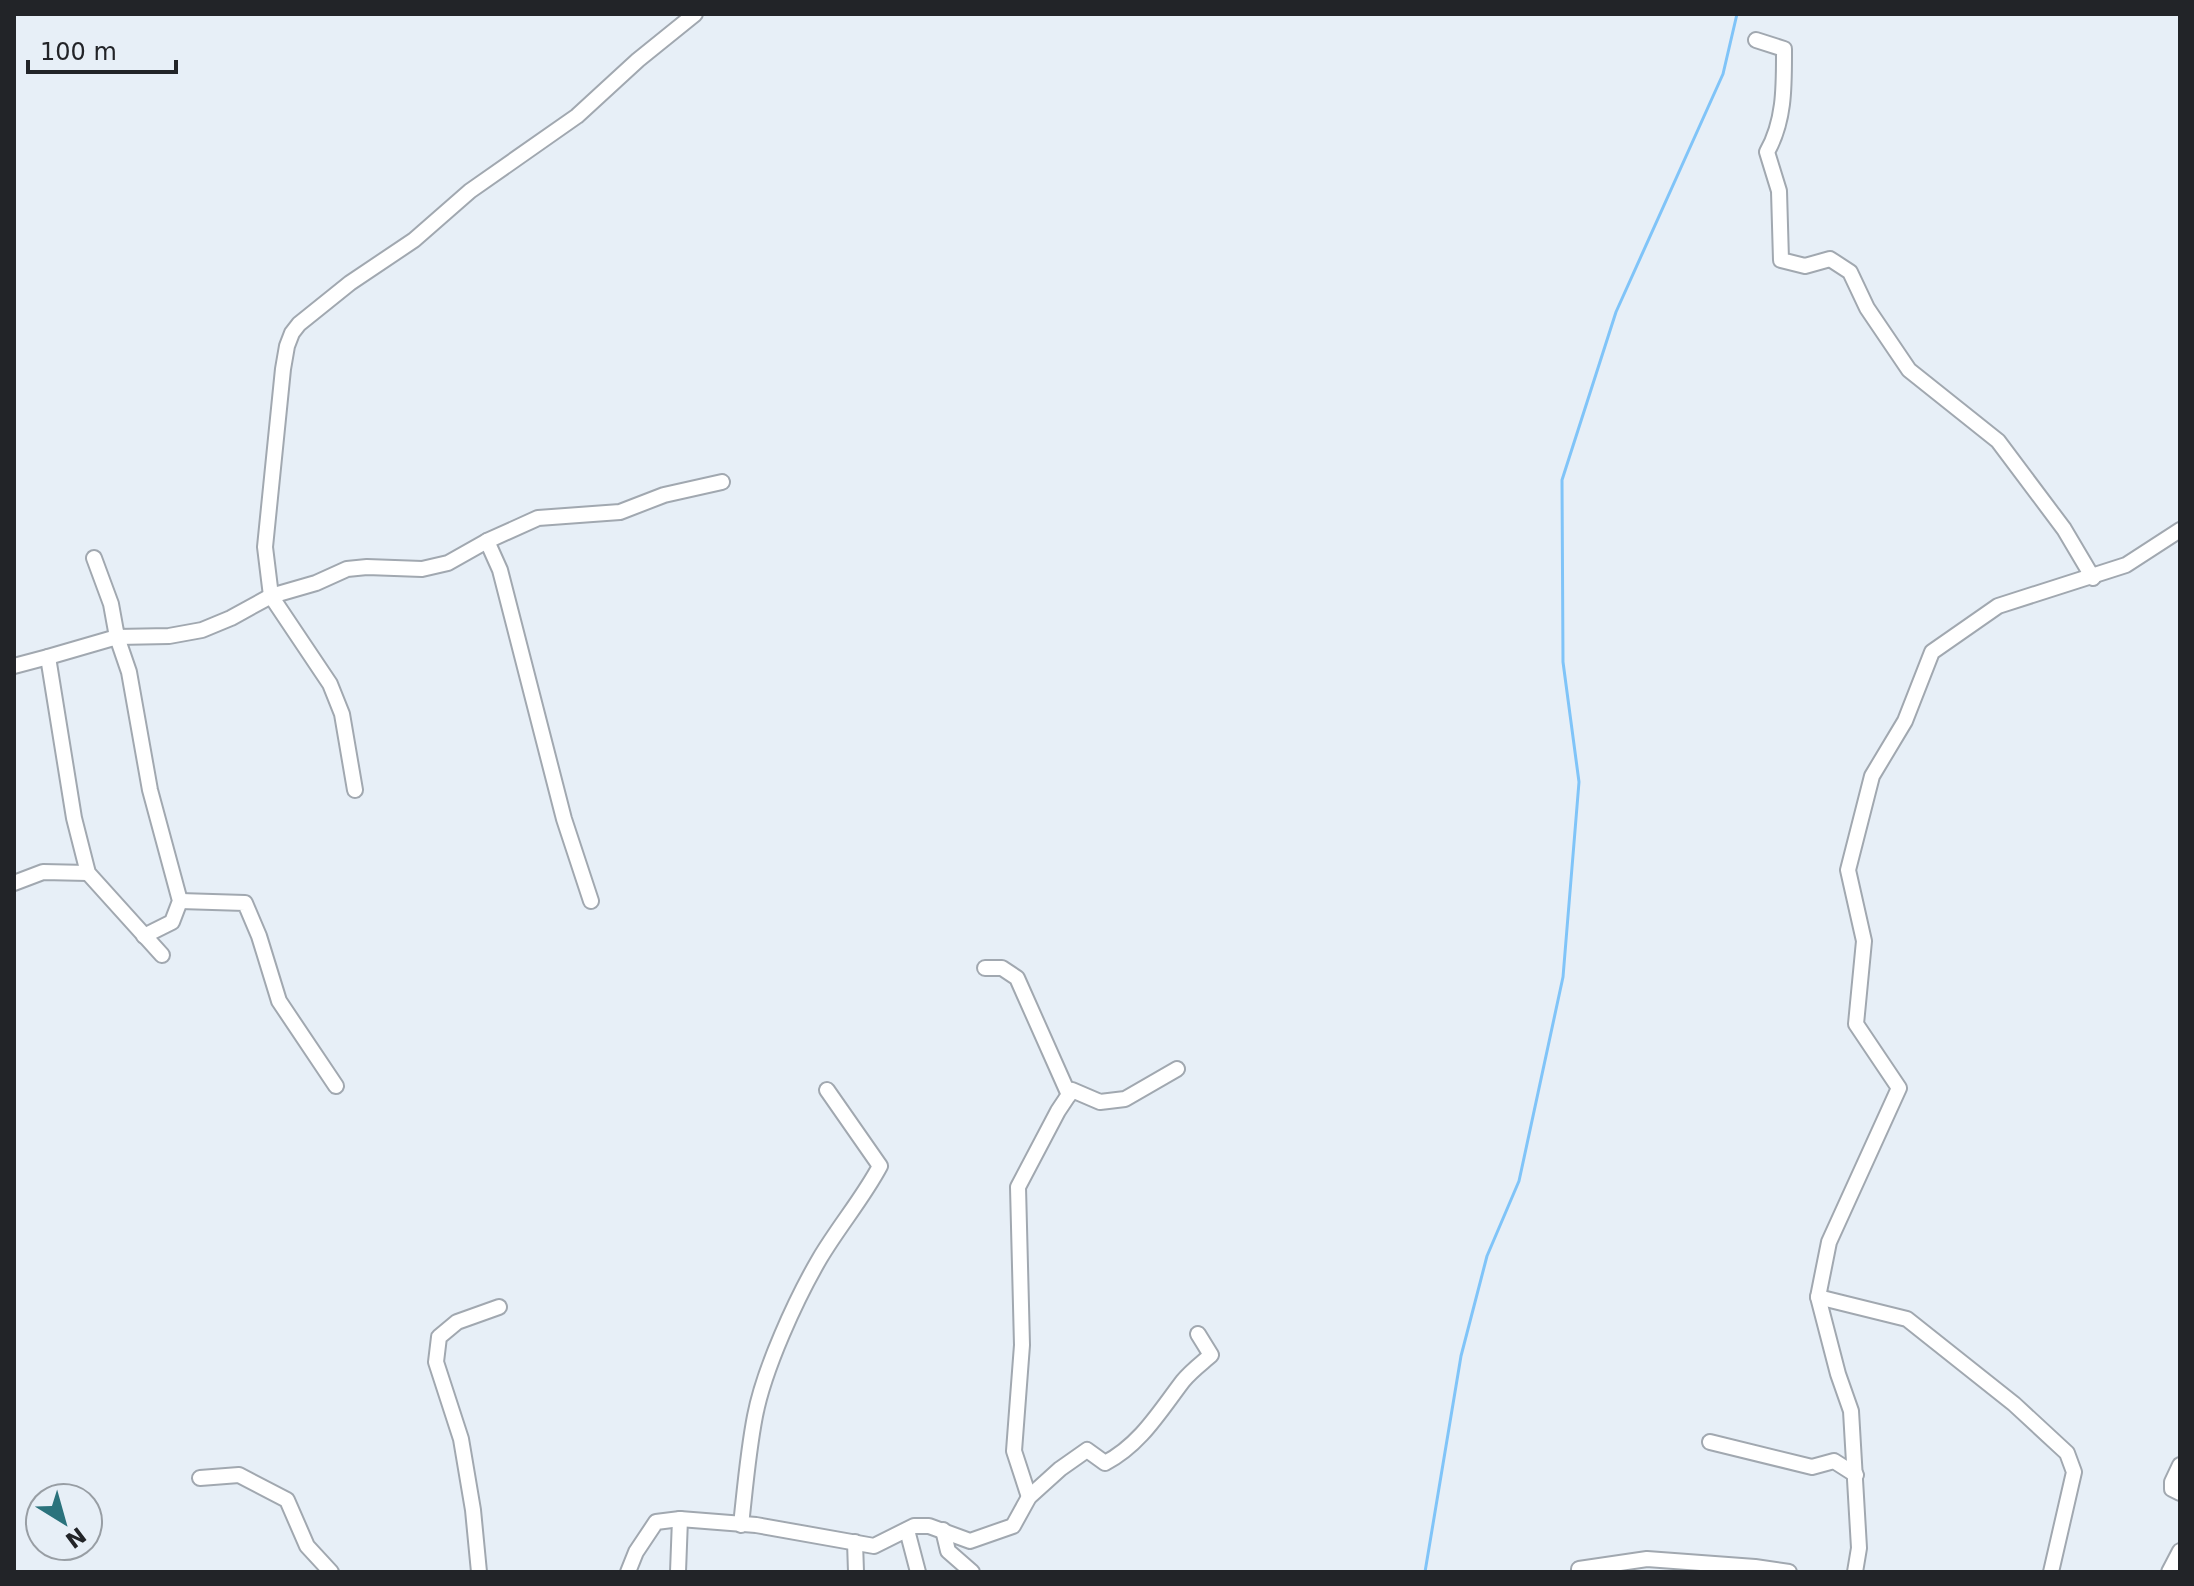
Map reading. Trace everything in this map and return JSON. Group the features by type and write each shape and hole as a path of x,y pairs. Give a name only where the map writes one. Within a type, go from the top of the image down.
{"street":[{"path":"355,790 342,714 330,684 271,596 265,547 283,369 292,333 350,283 414,240 470,191 577,116 638,60 695,14"},
{"path":"1756,40 1784,49 1785,86 1779,131 1767,152 1779,191 1781,260 1805,266 1830,259 1850,272 1867,308 1909,370 1998,441 2064,529 2093,578"},
{"path":"14,666 117,637 169,636 202,630 271,596 316,583 347,569 422,569 448,563 538,518 620,512 664,495 722,482"},
{"path":"1855,1572 1859,1548 1851,1411 1818,1297 1829,1242 1899,1088 1856,1024 1864,941 1848,870 1872,776 1905,721 1932,652 1998,606 2126,565 2180,530"},
{"path":"487,541 500,570 564,819 591,901"},
{"path":"94,558 111,604 117,637 129,672 150,790 180,901 172,922 144,936"},
{"path":"48,657 74,818 88,873 162,955"},
{"path":"14,883 43,872 88,873"},
{"path":"180,901 245,903 259,936 279,1001 336,1086"},
{"path":"985,968 1002,968 1017,978 1069,1095"},
{"path":"1029,1497 1014,1451 1022,1345 1018,1187 1072,1090 1100,1102 1125,1099 1177,1069"},
{"path":"741,1525 755,1413 776,1352 821,1257 880,1166 827,1090"},
{"path":"1818,1297 1907,1319 2014,1404 2067,1453 2074,1472 2051,1572"},
{"path":"479,1572 461,1439 436,1362 439,1337 457,1322 499,1307"},
{"path":"628,1572 636,1552 656,1522 680,1519 756,1525 874,1546 914,1526 929,1526 970,1541 994,1535 1013,1526 1029,1497 1087,1450 1105,1463 1124,1453 1169,1402 1185,1378 1211,1355 1198,1334"},
{"path":"1710,1442 1812,1467 1834,1461 1856,1475"},
{"path":"2180,1465 2172,1489 2180,1493"},
{"path":"200,1478 239,1475 287,1500 307,1546 331,1572"},
{"path":"678,1572 680,1519"},
{"path":"907,1530 918,1572"},
{"path":"943,1530 948,1551 972,1572"},
{"path":"855,1542 856,1572"},
{"path":"2169,1572 2180,1551"},
{"path":"1579,1569 1647,1559 1789,1572"}],"waterway":[{"path":"1425,1572 1461,1356 1487,1256 1519,1181 1563,977 1579,782 1563,662 1562,480 1616,312 1723,74 1737,14"}]}
